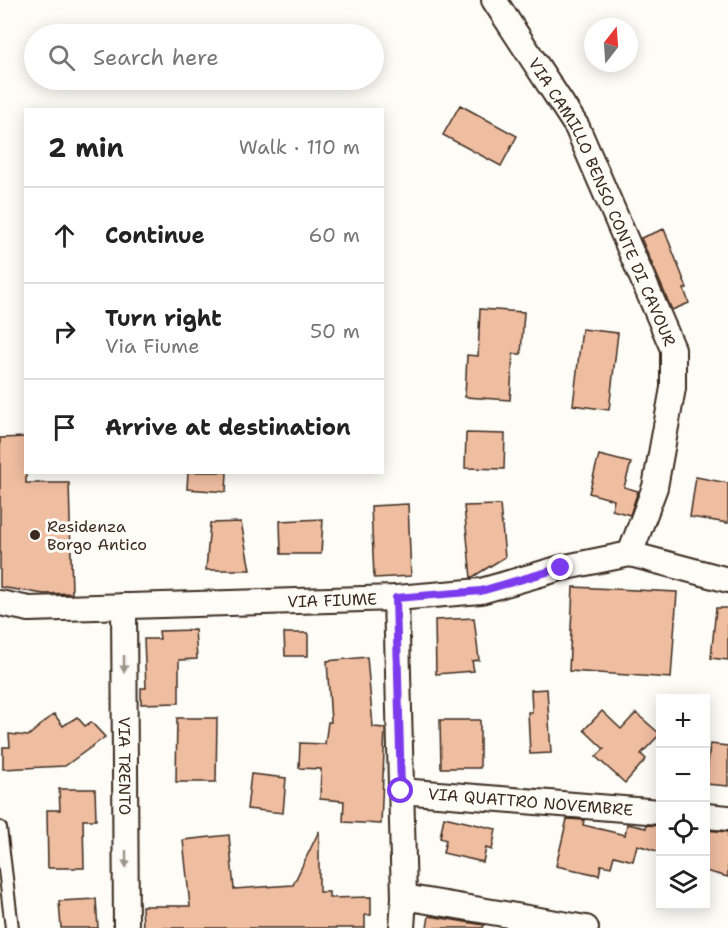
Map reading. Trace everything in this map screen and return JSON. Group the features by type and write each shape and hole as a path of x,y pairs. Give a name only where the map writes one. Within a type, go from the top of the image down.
{"street":[{"name":"VIA CAMILLO BENSO CONTE DI CAVOUR","path":"494,0 577,127 673,349 673,388 655,487 630,554"},
{"name":"VIA FIUME","path":"0,603 29,609 396,598 481,591 572,566 630,554 728,580"},
{"path":"396,598 404,897 402,928"},
{"name":"VIA TRENTO","path":"124,606 126,928"},
{"name":"VIA QUATTRO NOVEMBRE","path":"401,791 656,812"},
{"path":"710,816 728,818"},
{"path":"404,897 586,928"}],"lane":[{"path":"0,828 12,928"}],"building":[{"path":"460,105 517,136 501,166 443,135"},
{"path":"664,229 687,288 684,289 689,303 672,310 641,238"},
{"path":"480,309 524,312 521,354 513,354 510,400 465,397 467,355 478,356"},
{"path":"582,329 618,333 609,410 573,405"},
{"path":"466,433 505,434 504,469 465,468"},
{"name":"Residenza Borgo Antico","path":"24,437 26,483 69,483 72,593 44,594 0,587 0,438"},
{"path":"599,455 631,463 624,487 638,491 630,515 612,510 614,500 589,493"},
{"path":"188,474 227,474 226,492 187,489"},
{"path":"696,477 728,483 728,523 690,517"},
{"path":"408,504 411,576 374,578 371,506"},
{"path":"500,505 505,557 471,578 464,506"},
{"path":"323,519 321,554 281,554 280,521"},
{"path":"241,522 250,570 206,570 210,523"},
{"path":"573,587 677,592 671,678 569,671"},
{"path":"716,608 728,608 728,660 711,658"},
{"path":"474,618 479,660 472,661 474,671 436,674 435,620"},
{"path":"195,630 197,659 179,660 179,703 141,704 141,688 146,688 144,639 160,639 159,631"},
{"path":"284,633 308,633 308,656 285,656"},
{"path":"367,657 373,727 385,728 381,824 343,822 344,801 320,799 321,769 299,768 300,743 325,744 328,722 331,722 327,661"},
{"path":"547,689 551,753 530,754 528,712 532,712 531,690"},
{"path":"602,711 621,729 636,713 656,730 656,738 641,754 646,759 625,783 596,757 604,749 584,730"},
{"path":"54,714 63,726 77,717 85,726 91,722 105,737 65,766 3,769 3,747 10,747 9,734 28,736"},
{"path":"177,718 217,718 216,782 176,782"},
{"path":"440,720 480,720 480,768 441,768"},
{"path":"710,744 728,746 728,786 710,784"},
{"path":"251,774 286,778 283,813 247,809"},
{"path":"59,789 95,789 96,820 83,820 84,868 48,868 47,810 60,810"},
{"path":"444,817 496,829 492,850 486,848 483,862 443,853 446,840 440,838"},
{"path":"567,819 584,820 583,825 625,835 627,824 646,828 646,825 656,826 656,851 637,845 633,861 614,856 611,867 601,865 599,875 556,866"},
{"path":"710,830 728,832 728,877 710,872"},
{"path":"319,831 319,892 329,892 329,898 371,897 371,915 365,915 365,928 143,928 142,906 190,906 183,840 229,835 234,889 293,885"},
{"path":"96,899 98,928 61,928 59,901"},
{"path":"429,916 484,925 483,928 427,928"}],"place":[{"name":"Residenza Borgo Antico","path":"35,535"}],"route":[{"path":"401,791 396,598 481,591 561,568"}]}
